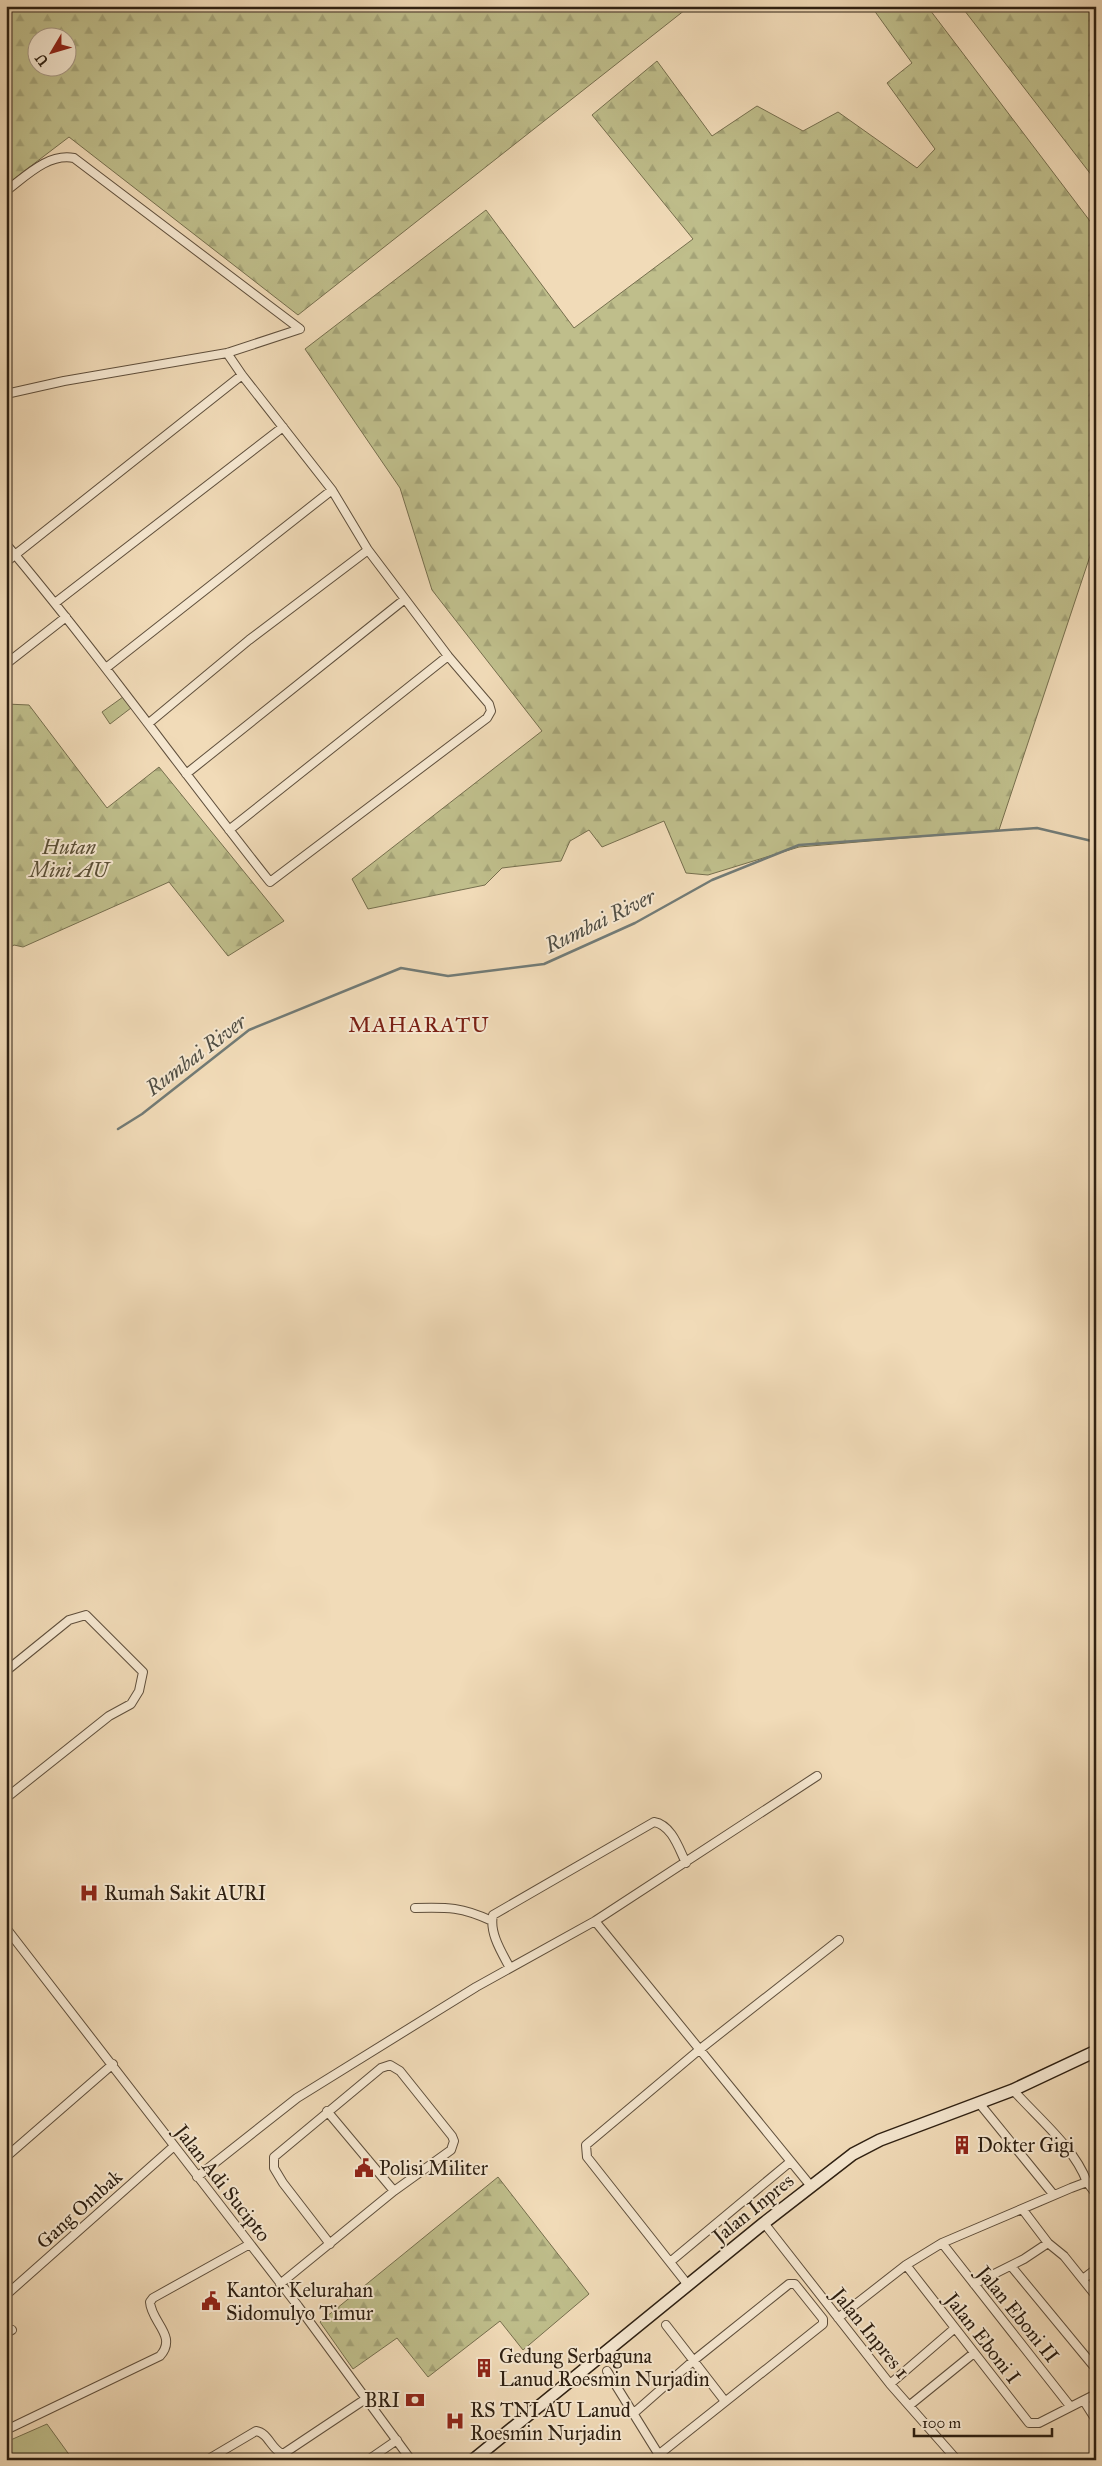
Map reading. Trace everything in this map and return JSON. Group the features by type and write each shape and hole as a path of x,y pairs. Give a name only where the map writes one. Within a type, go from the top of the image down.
{"main road":[{"name":"Jalan Inpres","path":"473,2460 810,2185 867,2146 1013,2090 1096,2051"}],"street":[{"path":"6,191 33,170 54,159 64,156 74,158 300,329 228,353 64,381 6,394"},
{"path":"6,544 149,723 270,882 487,718 491,711 489,704 448,656 368,550 332,490 242,375 228,353"},
{"path":"6,562 242,375"},
{"path":"54,602 283,427"},
{"path":"106,668 332,490"},
{"path":"149,723 249,640 368,550"},
{"path":"186,774 406,599"},
{"path":"6,664 66,617"},
{"path":"229,830 448,656"},
{"path":"6,1671 69,1620 86,1615 143,1672 139,1691 131,1704 110,1716 6,1798"},
{"path":"197,2177 297,2098 468,1992 595,1921 817,1776"},
{"path":"510,1968 496,1940 492,1921 494,1915 654,1822 660,1823 673,1836 686,1863"},
{"path":"415,1908 449,1906 492,1921"},
{"path":"595,1921 810,2185"},
{"name":"Jalan Adi Sucipto","path":"6,1928 81,2027 113,2064 412,2460"},
{"path":"6,1943 13,1937"},
{"path":"688,2285 587,2157 584,2150 592,2139 699,2050 839,1940"},
{"path":"6,2157 113,2064"},
{"path":"280,2284 330,2244 394,2191 444,2157 451,2150 454,2141 400,2072 390,2065 380,2068 274,2157 274,2168 330,2244"},
{"path":"1013,2090 1082,2169 1087,2182 1096,2194"},
{"path":"979,2103 1053,2194"},
{"path":"327,2111 394,2191"},
{"name":"Gang Ombak","path":"6,2295 174,2147"},
{"path":"670,2262 790,2162"},
{"path":"838,2318 906,2265 942,2243 1023,2210 1053,2194 1087,2182"},
{"path":"1023,2210 1048,2243 1057,2249 1096,2296"},
{"name":"Jalan Inpres 1","path":"764,2223 890,2384 957,2460"},
{"name":"Jalan Eboni II","path":"942,2243 1070,2406"},
{"path":"974,2284 1011,2266 1048,2243"},
{"path":"6,2430 160,2356 165,2351 167,2338 151,2308 150,2302 153,2298 250,2244"},
{"name":"Jalan Eboni I","path":"906,2265 1026,2419 1033,2424 1039,2423 1070,2406"},
{"path":"1011,2266 1096,2369"},
{"path":"1083,2279 1096,2270"},
{"path":"607,2371 634,2413 655,2457 724,2400 806,2339 823,2324 823,2319 795,2284 790,2283 693,2361 634,2413"},
{"path":"666,2325 724,2400"},
{"path":"890,2384 954,2328"},
{"path":"910,2405 974,2354"},
{"path":"1070,2406 1096,2394"},
{"path":"206,2460 256,2431 264,2434 277,2451 283,2454 367,2398"},
{"path":"1084,2401 1096,2420"},
{"path":"368,2460 397,2440"}],"green space":[{"path":"6,6 690,6 298,315 69,137 6,185"},
{"path":"871,6 927,6 1096,229 1096,538 999,830 799,847 708,875 686,873 664,821 602,847 589,830 570,841 561,861 502,868 485,885 368,909 352,879 542,731 432,590 400,488 305,349 486,210 574,328 693,239 592,115 657,61 712,136 757,106 803,131 838,112 917,168 935,149 887,83 912,63"},
{"path":"961,6 1096,6 1096,181"},
{"path":"123,697 131,708 110,724 102,712"},
{"name":"Hutan Mini AU","path":"6,704 29,705 107,808 159,767 284,921 228,956 169,882 23,947 14,945 6,950"},
{"path":"498,2177 589,2294 523,2350 500,2321 428,2377 397,2338 353,2369 320,2322"},
{"path":"47,2424 73,2460 6,2460 6,2442"}],"waterway":[{"name":"Rumbai River","path":"118,1129 142,1114 249,1030 401,968 448,976 544,964 635,923 712,880 799,845 1037,828 1096,842"}],"place":[{"name":"Rumah Sakit AURI","path":"89,1893"},
{"name":"Dokter Gigi","path":"962,2145"},
{"name":"Polisi Militer","path":"364,2168"},
{"name":"Kantor Kelurahan Sidomulyo Timur","path":"211,2301"},
{"name":"Gedung Serbaguna Lanud Roesmin Nurjadin","path":"484,2368"},
{"name":"BRI","path":"415,2400"},
{"name":"RS TNI AU Lanud Roesmin Nurjadin","path":"455,2421"}],"district":[{"name":"MAHARATU","path":"419,1024"}]}
